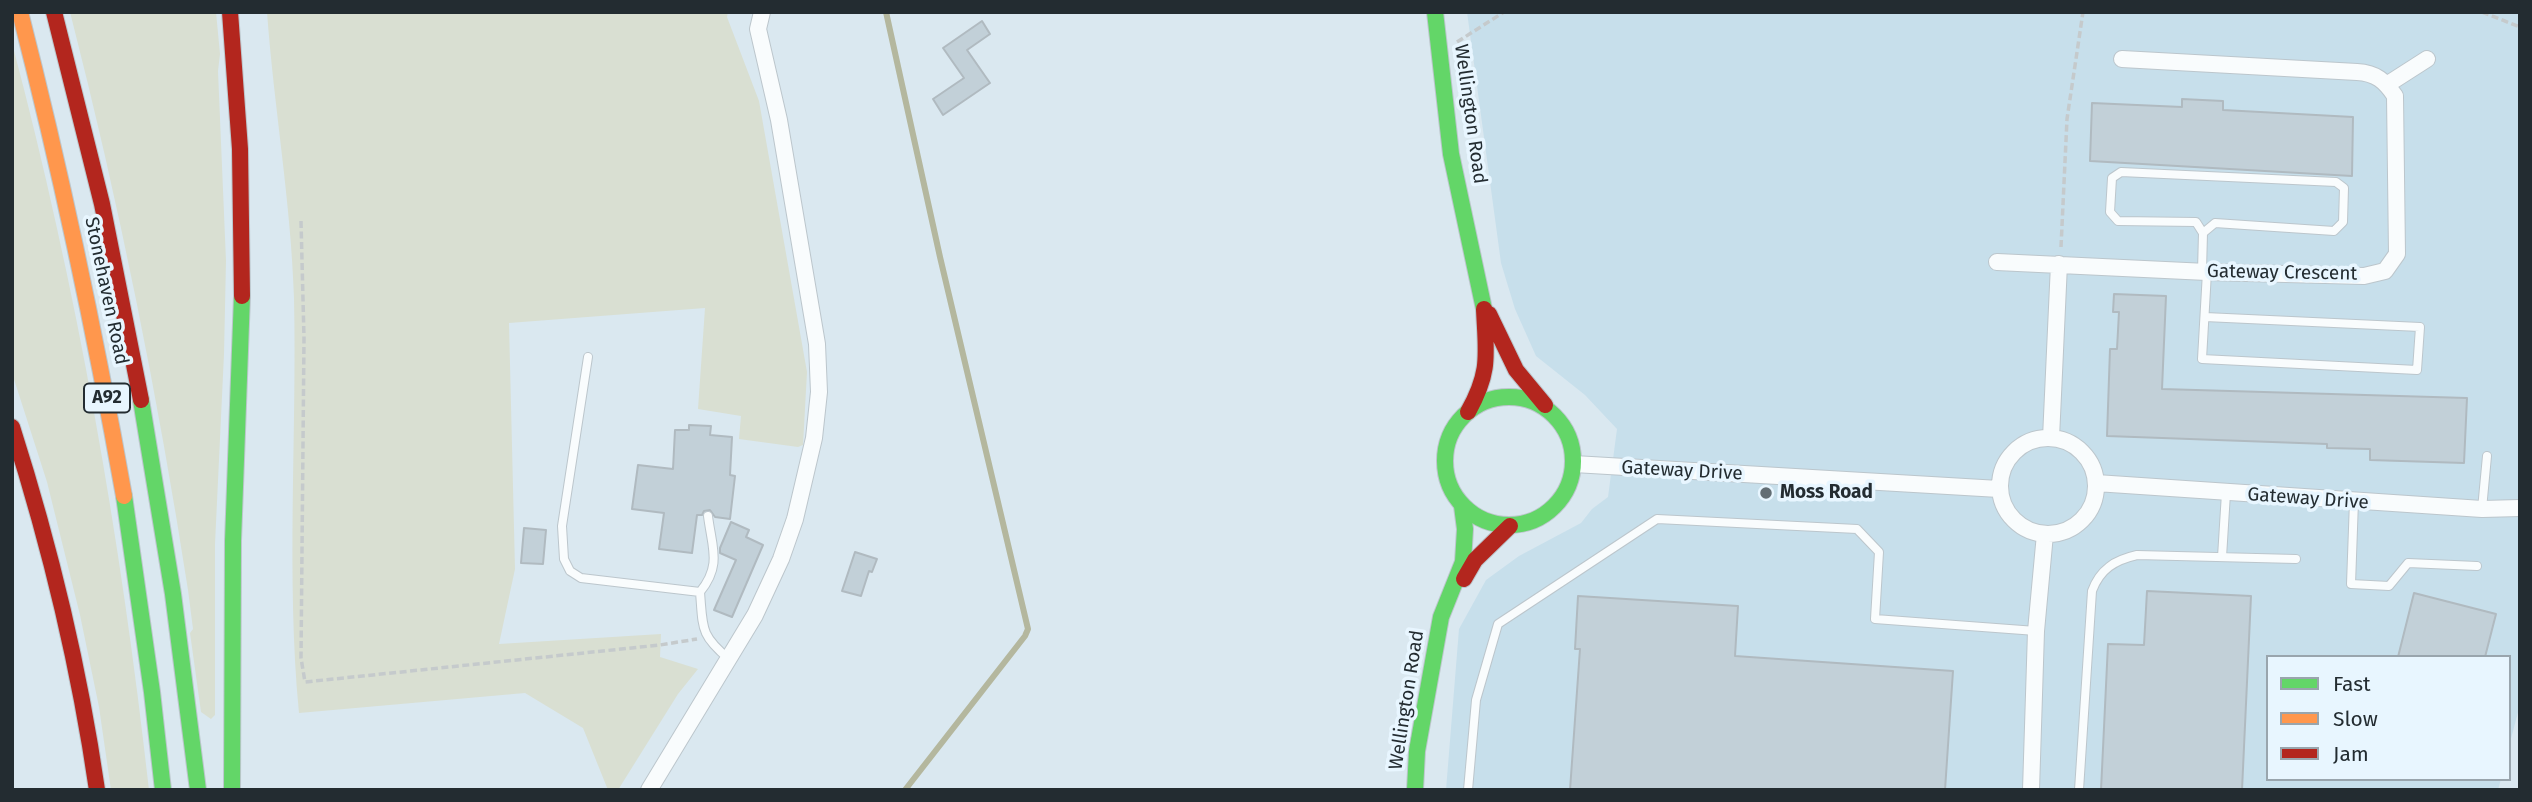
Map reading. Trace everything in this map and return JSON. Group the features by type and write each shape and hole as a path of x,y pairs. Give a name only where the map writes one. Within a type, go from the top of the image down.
{"main road":[{"name":"Stonehaven Road","path":"20,12 52,140 97,344 136,568 163,790"},
{"name":"Stonehaven Road","path":"54,12 91,159 137,373 173,590 198,790"},
{"path":"230,12 240,149 243,254 233,541 232,790"},
{"name":"Wellington Road","path":"1435,12 1451,155 1484,302 1487,365 1480,391 1468,412"},
{"name":"Wellington Road","path":"1484,302 1516,370 1550,411"},
{"path":"1500,397 1518,397 1535,402 1550,411 1563,426 1572,444 1574,464 1570,483 1561,500 1547,514 1530,523 1510,526 1484,520 1462,506 1446,475 1445,458 1448,440 1456,425 1468,412 1500,397"},
{"path":"12,427 59,583 81,691 97,790"},
{"name":"Wellington Road","path":"1415,790 1417,751 1441,617 1463,562 1465,529 1462,506"},
{"name":"Wellington Road","path":"1441,617 1475,560 1510,526"},
{"path":"233,726 240,790"}],"street":[{"path":"649,790 755,615 781,559 795,519 814,438 819,392 817,344 779,120 758,29 761,13"},
{"path":"2122,59 2369,72 2388,84 2427,59"},
{"name":"Gateway Crescent","path":"1997,262 2364,276 2385,271 2397,254 2395,96 2388,84"},
{"path":"2051,438 2059,264"},
{"path":"2051,438 2077,447 2094,469 2096,483 2095,499 2088,514 2076,526 2061,533 2045,534 2031,532 2019,525 2002,503 1999,489 2001,473 2008,458 2020,446 2035,439 2051,438"},
{"name":"Gateway Drive","path":"1574,464 1999,489"},
{"name":"Gateway Drive","path":"2096,483 2354,502 2482,509 2520,508"},
{"path":"2031,790 2036,631 2045,534"}],"lane":[{"path":"2203,233 2216,223 2334,231 2343,222 2344,188 2336,182 2121,172 2112,178 2110,212 2118,221 2196,222 2203,233 2205,317 2202,359 2417,370 2420,327 2205,317"},
{"path":"588,357 562,526 564,559 570,571 581,579 700,592"},
{"path":"2482,509 2487,456"},
{"path":"2222,557 2226,493"},
{"path":"2354,502 2351,584 2389,586 2408,563 2477,566"},
{"path":"708,516 715,565 711,579 700,592 702,624 706,637 729,659"},
{"path":"1468,790 1476,700 1498,624 1657,519 1857,529 1879,552 1875,619 2036,631"},
{"path":"2079,790 2091,603 2095,580 2109,565 2122,558 2137,555 2296,559"}],"path":[{"path":"1439,50 1463,39 1504,12"},
{"path":"2059,264 2067,119 2083,12"},
{"path":"2482,12 2520,27"},
{"path":"301,221 304,338 301,658 305,682 660,645 706,637"}],"shaded area":[{"path":"70,12 216,12 220,54 218,71 226,261 215,544 215,715 211,719 201,712 190,633 193,629 188,590 164,445 105,156"},
{"path":"267,12 728,12 727,17 759,101 807,372 803,445 798,447 739,439 741,416 698,409 705,308 509,323 515,569 499,644 661,634 660,657 698,669 678,694 618,790 608,790 583,728 525,693 299,713 292,558 294,298 290,226"},
{"path":"1467,12 2520,12 2520,705 2511,739 2511,655 2266,655 2266,781 2500,781 2498,790 1446,790 1459,629 1486,580 1519,556 1581,523 1592,509 1608,497 1617,429 1585,395 1536,356 1515,309 1501,263"},
{"path":"12,43 77,321 125,601 149,790 111,790 99,707 80,615 47,482 12,373"}],"building":[{"path":"982,21 990,34 967,50 990,83 943,115 933,99 964,78 943,48"},
{"path":"2182,99 2223,101 2223,110 2353,117 2352,176 2090,161 2092,103 2182,107"},
{"path":"2114,294 2166,296 2162,389 2467,398 2464,463 2370,460 2370,449 2327,448 2327,444 2107,436 2110,349 2117,349 2119,312 2113,312"},
{"path":"689,425 711,426 710,435 732,437 730,475 735,476 730,519 715,517 710,510 697,515 692,553 659,549 664,513 632,509 638,465 673,469 675,430 689,430"},
{"path":"731,522 749,530 746,537 763,545 732,617 714,610 736,560 720,553"},
{"path":"524,528 546,530 543,564 521,563"},
{"path":"855,552 877,559 872,572 869,571 861,596 842,591"},
{"path":"2147,591 2251,596 2242,790 2101,790 2108,644 2144,645"},
{"path":"2414,593 2496,614 2486,655 2398,655"},
{"path":"1578,596 1738,606 1735,656 1953,671 1945,790 1570,790 1580,649 1575,649"}],"waterway":[{"path":"886,12 940,257 1028,629 905,790"}],"traffic: fast":[{"path":"1435,12 1451,154 1484,309"},
{"path":"232,790 233,541 242,296"},
{"path":"1509,397 1534,402 1554,416 1568,436 1573,461 1568,486 1554,506 1534,520 1509,525 1484,520 1464,506 1450,486 1445,461 1450,436 1464,416 1484,402 1509,397"},
{"path":"141,400 173,594 198,790"},
{"path":"124,496 163,790"},
{"path":"1415,790 1417,751 1441,617 1463,562 1465,529 1462,506"}],"traffic: slow":[{"path":"20,12 76,253 124,496"}],"traffic: jam":[{"path":"54,12 102,204 141,400"},
{"path":"230,12 240,149 242,296"},
{"path":"1468,412 1484,373 1484,309"},
{"path":"1489,314 1516,370 1545,405"},
{"path":"12,427 39,516 62,607 97,790"},
{"path":"1464,579 1475,560 1510,526"}],"place":[{"name":"Moss Road","path":"1766,493"}]}
